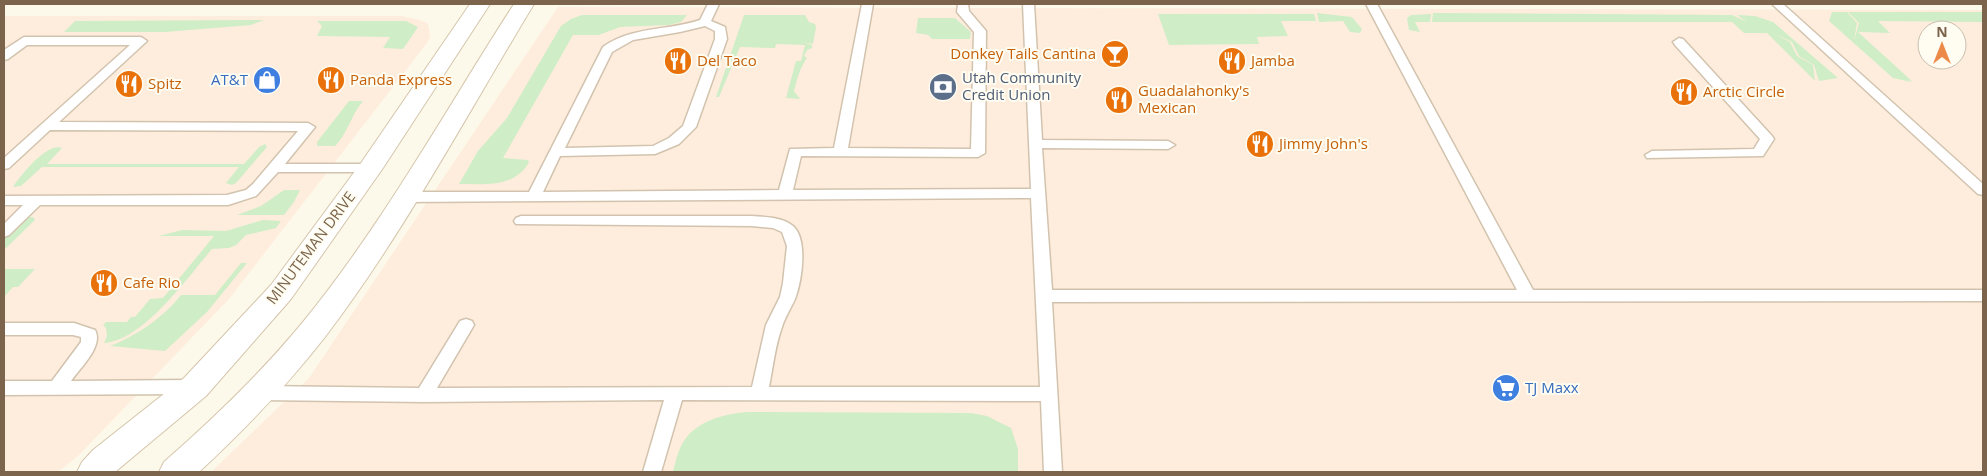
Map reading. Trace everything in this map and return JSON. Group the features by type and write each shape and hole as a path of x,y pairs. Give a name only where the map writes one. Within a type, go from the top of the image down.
{"main road":[{"name":"MINUTEMAN DRIVE","path":"99,466 195,387 281,292 370,168 480,4"},
{"path":"176,472 260,392 330,308 405,196 524,4"}],"lane":[{"path":"705,22 714,4"},
{"path":"840,152 867,4"},
{"path":"786,195 795,152 978,153 980,31 963,12 963,4"},
{"path":"1029,4 1053,472"},
{"path":"1372,4 1528,296"},
{"path":"1777,4 1983,191"},
{"path":"534,195 607,50 624,38 639,34 688,29 705,22 722,29 721,39 689,127 682,135 666,146 643,152 556,152"},
{"path":"4,56 24,41 141,41 4,165"},
{"path":"1652,155 1758,153 1767,138 1679,42"},
{"path":"4,201 228,200 251,193 308,127 45,126"},
{"path":"1035,144 1168,145"},
{"path":"274,168 370,168"},
{"path":"405,196 1038,193"},
{"path":"4,232 36,201"},
{"path":"521,221 752,221 771,222 783,226 790,232 796,248 788,297 774,324 759,393"},
{"path":"1044,296 1983,296"},
{"path":"424,395 466,326"},
{"path":"4,329 74,329 89,334 89,343 57,388"},
{"path":"4,388 195,387"},
{"path":"260,392 424,395 675,393 1049,394"},
{"path":"652,472 675,393"}],"shaded area":[{"path":"558,7 1983,10 1983,472 211,472 309,378"},
{"path":"4,16 402,16 427,23 429,28 430,37 427,43 229,299 79,455 58,472 4,472"}],"green space":[{"path":"1832,12 1847,12 1857,23 1854,41 1859,23 1848,12 1983,12 1983,22 1967,22 1967,20 1878,21 1890,33 1858,32 1913,82 1906,79 1911,82 1893,78 1829,21"},
{"path":"1317,13 1352,17 1362,29 1360,33 1350,32 1343,21 1319,22"},
{"path":"1433,13 1732,15 1747,22 1737,15 1755,16 1773,22 1838,78 1819,81 1814,65 1799,56 1792,42 1773,33 1790,42 1797,56 1813,65 1815,81 1767,33 1744,33 1732,22 1432,22"},
{"path":"1158,14 1314,14 1316,21 1281,21 1288,36 1257,37 1259,44 1169,45"},
{"path":"1431,14 1430,22 1415,22 1420,32 1409,30 1407,18 1411,15"},
{"path":"582,15 687,15 681,22 669,25 620,27 599,35 573,35 503,158 528,160 529,162 523,170 516,176 498,183 459,184 478,151 507,118 561,26 571,19"},
{"path":"744,15 805,15 809,22 815,24 813,44 802,42 812,45 812,48 807,50 804,56 807,58 794,91 800,99 786,98 796,61 801,61 805,45 776,44 775,48 740,47 719,97 716,97"},
{"path":"918,18 955,18 971,32 970,39 932,39 928,35 916,33"},
{"path":"264,20 251,25 165,32 64,32 75,21"},
{"path":"317,21 406,21 418,27 403,49 383,48 390,37 317,36 322,26"},
{"path":"349,101 363,101 339,141 335,146 317,146 317,142"},
{"path":"265,144 267,147 236,183 232,185 226,183 239,167 42,167 21,186 13,187 35,161 56,147 62,148 47,164 244,164 259,147"},
{"path":"284,190 300,190 284,215 237,215 261,206"},
{"path":"29,217 33,217 35,220 4,250 4,239 21,222"},
{"path":"263,220 281,221 276,228 246,235 236,245 229,248 212,249 178,291 149,320 119,340 104,343 107,336 106,328 103,325 106,322 127,322 131,317 135,317 150,299 163,298 214,236 159,236 182,230 226,231"},
{"path":"241,263 247,263 207,312 165,351 110,346 130,337 157,319 181,295 215,295"},
{"path":"4,269 35,269 18,287 13,287 4,297"},
{"path":"747,412 971,413 987,416 1011,428 1018,449 1018,472 673,472 681,446 693,431 718,417"}],"place":[{"name":"Donkey Tails Cantina","path":"1115,54"},
{"name":"Del Taco","path":"678,61"},
{"name":"Jamba","path":"1232,61"},
{"name":"AT&T","path":"267,80"},
{"name":"Panda Express","path":"331,80"},
{"name":"Spitz","path":"129,84"},
{"name":"Utah Community Credit Union","path":"943,87"},
{"name":"Arctic Circle","path":"1684,92"},
{"name":"Guadalahonky's Mexican","path":"1119,100"},
{"name":"Jimmy John's","path":"1260,144"},
{"name":"Cafe Rio","path":"104,283"},
{"name":"TJ Maxx","path":"1506,388"}]}
